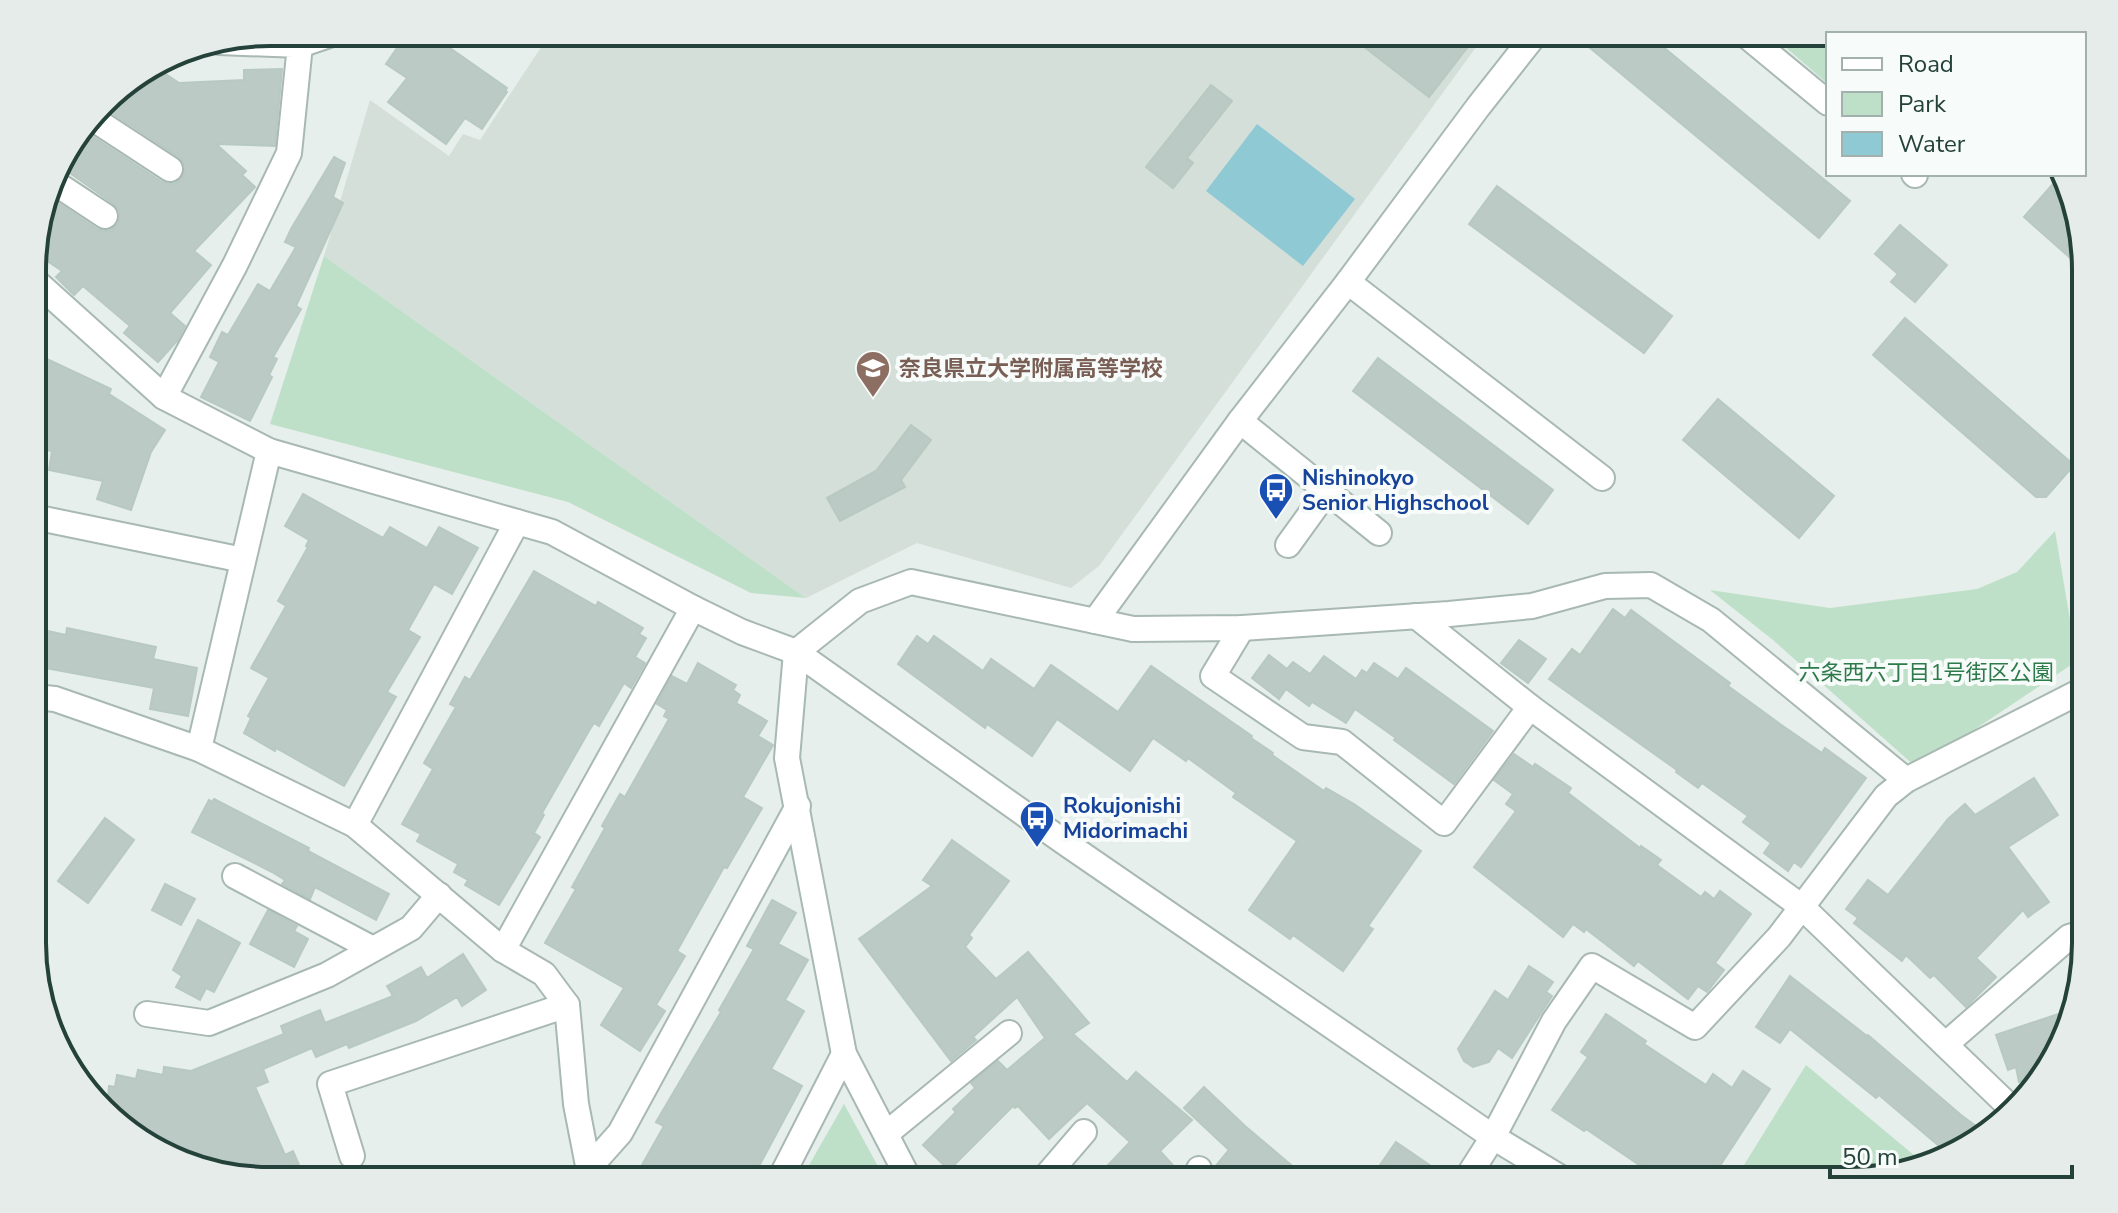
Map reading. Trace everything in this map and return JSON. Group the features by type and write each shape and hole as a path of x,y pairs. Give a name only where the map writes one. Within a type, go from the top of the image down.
{"street":[{"path":"164,397 235,265 289,153 297,46"},
{"path":"1095,621 1240,421 1526,46"},
{"path":"1759,46 1826,101"},
{"path":"101,124 170,169"},
{"path":"62,187 105,216"},
{"path":"1348,282 1602,478"},
{"path":"46,291 164,397 269,451 552,532 693,608 742,632 796,652 1064,842 1493,1137 1543,1167"},
{"path":"1240,421 1379,533"},
{"path":"199,749 269,451"},
{"path":"1288,545 1327,491"},
{"path":"46,519 243,560"},
{"path":"355,825 517,522"},
{"path":"903,1167 844,1054 787,758 796,652 860,601 911,582 1133,629 1242,628 1532,606 1605,586 1651,585 1711,620 1906,780"},
{"path":"503,950 693,608"},
{"path":"1416,616 1530,707 1802,907 2005,1102"},
{"path":"1242,628 1213,676 1303,737 1342,742 1444,823 1530,707"},
{"path":"1474,1167 1554,1021 1592,966 1695,1027 1779,937 1886,796 1906,780 2072,696"},
{"path":"46,698 199,749 355,825 503,950 544,974 567,1005 576,1104 588,1167"},
{"path":"596,1167 620,1133 798,806"},
{"path":"235,876 373,949"},
{"path":"147,1014 209,1023 327,975 411,928 439,895"},
{"path":"1946,1044 2072,936"},
{"path":"352,1156 330,1084 567,1005"},
{"path":"887,1133 1009,1033"},
{"path":"786,1167 844,1054"},
{"path":"1054,1167 1084,1132"}],"shaded area":[{"name":"奈良県立大学附属高等学校","path":"542,46 1477,46 1099,566 1071,588 917,543 806,598 324,256 370,100 449,156 463,134 480,140"}],"green space":[{"path":"1784,46 1826,46 1826,82"},
{"path":"324,256 806,598 751,593 568,502 270,424"},
{"name":"六条西六丁目1号街区公園","path":"2055,531 2072,631 2072,664 1917,768 1773,640 1710,590 1830,608 1977,589 2017,572"},
{"path":"1806,1065 1915,1156 1862,1167 1743,1167"},
{"path":"844,1104 878,1167 808,1167"}],"water":[{"path":"1257,124 1355,199 1303,266 1206,191"}],"building":[{"path":"398,46 447,46 507,88 507,92 482,129 465,118 446,144 388,102 407,78 386,64"},
{"path":"1363,46 1467,48 1429,97"},
{"path":"1662,46 1850,201 1819,238 1589,47"},
{"path":"282,69 275,146 216,144 246,171 242,175 255,187 194,251 211,265 170,313 185,326 177,341 158,362 124,333 130,326 83,286 74,295 56,277 62,271 47,261 48,241 57,202 97,229 111,230 118,224 119,210 114,204 69,172 92,136 168,184 176,183 183,176 185,169 179,157 111,113 164,73 179,83 244,80 244,70"},
{"path":"1211,85 1232,101 1187,158 1193,163 1173,188 1146,167"},
{"path":"334,157 345,163 333,197 343,203 296,306 301,309 273,357 277,359 269,375 272,377 250,421 201,397 219,362 210,357 222,332 228,335 258,284 270,291 296,247 285,242 291,229"},
{"path":"2054,182 2064,212 2072,259 2024,217"},
{"path":"1497,186 1672,316 1644,353 1469,224"},
{"path":"1900,225 1947,265 1915,302 1891,282 1898,274 1875,254"},
{"path":"1905,318 2072,463 2072,467 2046,497 2036,497 1873,355"},
{"path":"1378,358 1553,490 1528,524 1353,391"},
{"path":"46,359 111,389 109,394 165,430 151,452 131,510 97,499 103,481 49,470 52,451 46,450"},
{"path":"1718,399 1834,496 1799,538 1683,440"},
{"path":"911,425 931,440 901,480 905,487 840,521 827,498 876,471"},
{"path":"303,494 383,538 390,527 427,548 439,527 478,548 452,594 434,584 408,630 420,637 387,692 396,697 344,786 244,733 251,718 248,716 269,678 251,668 286,606 278,601 308,547 309,540 285,526"},
{"path":"534,571 643,628 639,634 646,638 635,657 645,663 631,688 624,683 599,726 594,723 590,729 542,813 544,815 534,833 540,837 499,905 465,885 468,880 454,872 458,864 417,841 421,834 402,824 433,769 424,763 456,707 450,704 465,677 470,680"},
{"path":"1613,609 1625,618 1631,610 1780,724 1822,753 1825,748 1866,778 1801,867 1794,862 1788,871 1764,853 1771,843 1743,822 1748,816 1702,783 1698,788 1549,679 1572,649 1580,655"},
{"path":"67,628 156,647 153,659 197,668 188,716 150,709 154,688 46,668 46,631 66,635"},
{"path":"917,636 928,644 934,636 983,671 991,659 1034,689 1051,665 1118,712 1151,666 1252,736 1272,755 1324,791 1326,788 1354,804 1421,851 1368,926 1373,929 1343,971 1293,935 1290,939 1249,910 1297,841 1233,797 1236,793 1188,758 1186,761 1153,738 1130,771 1057,719 1032,756 987,724 985,728 898,664"},
{"path":"1519,640 1546,659 1528,683 1501,663"},
{"path":"1269,655 1287,669 1293,662 1310,674 1324,656 1356,679 1362,670 1367,673 1374,663 1398,679 1406,668 1493,731 1454,784 1355,709 1346,723 1312,702 1309,706 1286,689 1279,699 1252,678"},
{"path":"698,663 736,685 733,690 740,695 736,703 767,721 758,736 773,745 743,797 762,808 727,868 724,867 677,951 685,956 656,1005 665,1011 640,1051 601,1025 624,988 545,943 576,889 572,887 605,828 602,826 620,794 625,797 669,719 664,716 667,710 657,704 672,676 687,684"},
{"path":"1514,754 1571,788 1568,793 1640,848 1661,860 1657,865 1701,897 1705,892 1714,899 1720,891 1751,914 1715,963 1724,970 1707,992 1698,986 1688,999 1638,961 1634,966 1586,929 1584,932 1573,924 1563,937 1474,867 1516,811 1506,804 1513,794 1494,780"},
{"path":"2034,778 2058,815 2008,847 2049,902 2028,917 2023,910 1976,958 1996,977 1966,1007 1934,975 1930,978 1906,955 1902,961 1854,923 1858,918 1846,909 1868,880 1888,895 1948,819 1965,804 1975,815"},
{"path":"214,799 389,894 376,920 315,887 310,899 282,884 285,880 272,872 192,832 209,800 212,802"},
{"path":"105,818 134,840 88,903 58,881"},
{"path":"952,840 1009,881 969,935 972,938 965,947 996,979 1028,952 1089,1023 1073,1034 1127,1082 1136,1072 1192,1120 1160,1151 1175,1167 1106,1167 1130,1142 1087,1103 1049,1139 1018,1106 1013,1106 952,1167 946,1167 923,1145 975,1088 971,1083 998,1061 1007,1070 1045,1038 1017,997 951,1061 859,939 932,886 923,880"},
{"path":"165,884 195,899 181,925 152,910"},
{"path":"772,900 796,913 778,944 808,960 785,1000 804,1011 771,1069 802,1086 759,1167 641,1167 664,1126 656,1122 754,949 747,946"},
{"path":"268,910 297,926 294,931 308,939 294,967 250,944"},
{"path":"198,920 240,943 214,992 206,988 200,1000 176,987 182,976 173,970"},
{"path":"463,954 486,990 462,1006 457,997 416,1021 349,1048 347,1044 316,1057 312,1048 263,1069 268,1082 255,1087 285,1155 293,1151 300,1167 241,1165 184,1150 134,1121 108,1097 109,1086 115,1087 117,1075 136,1079 138,1070 163,1075 164,1067 191,1071 284,1034 281,1026 320,1010 325,1023 393,996 387,986 421,967 427,978"},
{"path":"1529,966 1553,982 1546,992 1552,996 1512,1058 1498,1048 1489,1062 1473,1067 1464,1061 1458,1049 1495,991 1508,1000"},
{"path":"1790,976 1868,1035 1976,1126 1940,1147 1879,1095 1876,1098 1790,1029 1780,1043 1756,1027"},
{"path":"2060,1013 2042,1055 2023,1081 2019,1082 2016,1067 2008,1070 1996,1035"},
{"path":"1606,1014 1646,1041 1644,1044 1706,1085 1713,1074 1732,1088 1743,1071 1770,1089 1719,1167 1642,1167 1552,1110 1588,1057 1581,1052"},
{"path":"1204,1087 1293,1167 1215,1167 1229,1150 1184,1108"},
{"path":"1396,1142 1432,1167 1379,1167"}],"place":[{"name":"奈良県立大学附属高等学校","path":"873,399"},
{"name":"Nishinokyo Senior Highschool","path":"1276,521"},
{"name":"Rokujonishi Midorimachi","path":"1037,849"}]}
